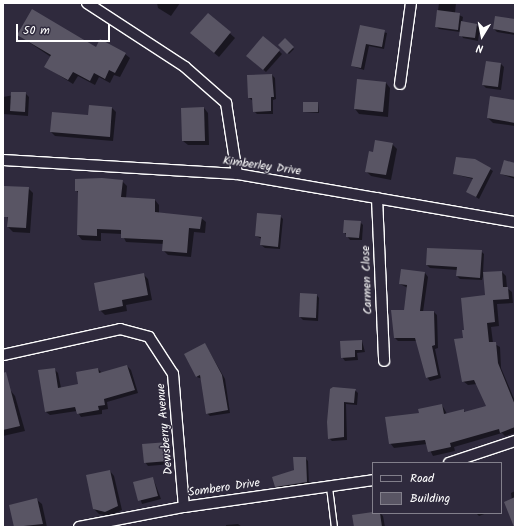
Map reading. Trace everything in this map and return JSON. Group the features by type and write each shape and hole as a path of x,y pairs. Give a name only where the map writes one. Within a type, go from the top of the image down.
{"street":[{"path":"87,3 184,67 226,103 237,174"},
{"path":"400,84 411,3"},
{"name":"Kimberley Drive","path":"3,160 237,174 515,222"},
{"name":"Carmen Close","path":"378,198 384,360"},
{"name":"Dewsberry Avenue","path":"3,354 120,329 149,337 173,374 184,507"},
{"path":"452,462 515,441"},
{"name":"Sombero Drive","path":"79,527 184,507 372,480"}],"lane":[{"path":"329,487 334,527"}],"building":[{"path":"32,9 96,47 100,39 126,53 115,73 109,70 105,79 94,73 90,81 73,72 68,80 44,67 51,55 17,35"},
{"path":"437,10 460,13 458,30 435,27"},
{"path":"208,13 231,32 214,53 190,33"},
{"path":"495,16 515,19 515,33 493,29"},
{"path":"461,21 477,24 475,38 459,36"},
{"path":"360,25 385,30 382,47 366,44 361,68 351,66"},
{"path":"263,36 280,50 263,70 246,56"},
{"path":"285,38 294,47 287,54 278,45"},
{"path":"486,61 501,63 498,87 482,85"},
{"path":"272,74 274,97 271,97 271,111 253,112 252,98 248,98 247,75"},
{"path":"357,79 386,82 383,112 354,109"},
{"path":"11,92 26,92 25,112 10,111"},
{"path":"490,96 515,100 515,123 487,118"},
{"path":"303,102 318,102 318,112 303,112"},
{"path":"89,105 112,107 110,137 50,132 52,112 88,115"},
{"path":"204,107 205,141 182,141 181,108"},
{"path":"375,140 393,143 386,175 365,172 369,151 373,152"},
{"path":"456,157 475,159 491,168 476,197 466,192 473,178 453,174"},
{"path":"504,160 515,163 515,177 500,174"},
{"path":"102,178 123,180 121,197 155,199 155,212 202,217 200,229 189,228 187,253 162,251 163,240 121,238 121,230 97,229 97,236 77,235 78,191 75,191 75,179"},
{"path":"4,186 29,187 26,228 7,227 8,217 3,217"},
{"path":"257,213 281,215 278,247 260,245 261,237 255,236"},
{"path":"344,220 361,221 359,238 346,237 346,233 343,233"},
{"path":"427,248 482,250 480,278 456,276 457,267 426,265"},
{"path":"401,269 425,272 420,311 434,311 435,345 432,346 438,375 426,378 415,338 394,338 391,310 404,310 407,285 399,284"},
{"path":"502,271 503,287 508,287 509,299 493,300 495,322 487,323 489,342 496,342 498,363 515,405 515,427 500,433 499,429 450,443 451,447 428,452 425,440 389,444 385,417 419,413 418,409 442,404 444,414 464,409 464,412 486,406 474,380 462,382 454,339 463,338 462,330 464,330 461,298 485,295 483,272"},
{"path":"144,273 148,295 122,300 123,306 99,311 94,283"},
{"path":"300,293 317,294 316,318 299,317"},
{"path":"362,340 362,350 355,350 355,357 341,358 340,341"},
{"path":"205,343 222,375 228,410 206,414 200,375 196,377 184,354"},
{"path":"127,365 135,390 104,399 105,405 98,406 99,410 77,414 75,407 45,412 38,370 55,368 58,388 78,384 76,372 98,368 99,373"},
{"path":"6,372 20,426 3,430 3,373"},
{"path":"333,387 356,389 354,403 344,402 344,437 328,439 327,422 330,389"},
{"path":"168,442 169,461 144,463 142,444"},
{"path":"293,457 306,457 307,482 275,487 272,477 294,470"},
{"path":"110,470 118,506 105,512 93,509 86,475"},
{"path":"153,477 158,496 138,501 133,482"},
{"path":"515,497 515,527 514,527 504,502"},
{"path":"37,498 43,524 14,527 9,505"},
{"path":"372,512 372,514 380,514 382,527 354,527 352,515"}]}
